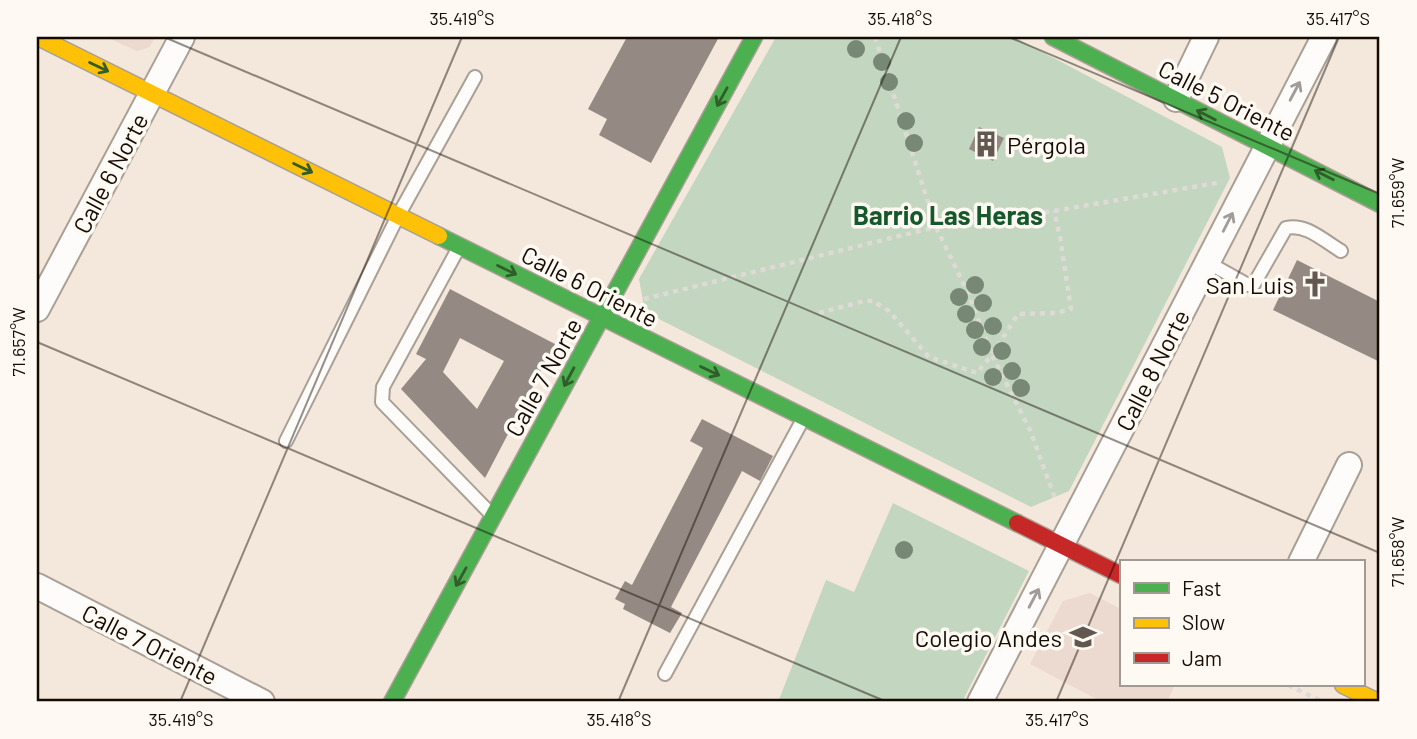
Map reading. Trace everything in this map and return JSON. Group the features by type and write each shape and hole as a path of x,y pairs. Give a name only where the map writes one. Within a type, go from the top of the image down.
{"main road":[{"name":"Calle 6 Oriente","path":"38,37 398,216 604,312 804,417 1120,574"},
{"name":"Calle 7 Norte","path":"393,702 754,37"},
{"name":"Calle 5 Oriente","path":"1053,37 1380,204"},
{"path":"1345,686 1378,702"}],"street":[{"name":"Calle 6 Norte","path":"37,309 182,37"},
{"path":"1176,99 1206,37"},
{"name":"Calle 8 Norte","path":"980,702 1324,37"},
{"path":"1302,560 1349,464"},
{"name":"Calle 7 Oriente","path":"37,586 262,702"}],"lane":[{"path":"286,441 398,216 475,77"},
{"path":"1207,262 1248,285 1254,284 1286,228 1295,226 1302,227 1341,251"},
{"path":"460,246 383,387 382,402 494,516"},
{"path":"665,674 804,417"}],"path":[{"path":"875,37 936,227 967,291 992,355 1030,430 1055,496 1056,508"},
{"path":"604,312 936,227 1054,211 1251,178"},
{"path":"819,313 873,301 889,311 929,357 976,373 992,355 1018,314 1056,313 1071,309 1054,211"},
{"path":"1290,686 1323,702"}],"shaded area":[{"path":"106,37 155,37 150,47 137,51"},
{"name":"Colegio Andes","path":"1090,593 1120,608 1120,686 1175,686 1167,702 1102,702 1030,664 1063,601"}],"green space":[{"path":"776,37 1014,37 1222,147 1230,178 1069,491 1031,507 645,312 639,279"},
{"path":"893,503 1029,571 962,702 778,702 826,580 854,592"}],"building":[{"path":"627,37 719,37 651,163 599,135 607,119 588,109"},
{"name":"Pérgola","path":"979,127 1004,138 993,161 969,149"},
{"name":"San Luis","path":"1297,260 1380,302 1380,362 1273,310"},
{"path":"450,289 555,344 485,478 401,389 426,359 416,354","holes":["460,338 504,361 477,409 443,372"]},
{"path":"702,419 773,456 760,481 742,471 671,607 682,613 670,633 623,609 625,604 615,599 625,581 632,585 703,448 690,441"}],"traffic: fast":[{"path":"392,702 754,37"},
{"path":"1053,37 1380,204"},
{"path":"439,236 1017,523"}],"traffic: slow":[{"path":"38,37 439,236"},
{"path":"1345,686 1378,702"}],"traffic: jam":[{"path":"1017,523 1120,574"}],"place":[{"name":"Pérgola","path":"986,144"},
{"name":"San Luis","path":"1315,284"},
{"name":"Colegio Andes","path":"1083,637"}],"district":[{"name":"Barrio Las Heras","path":"948,214"}]}
